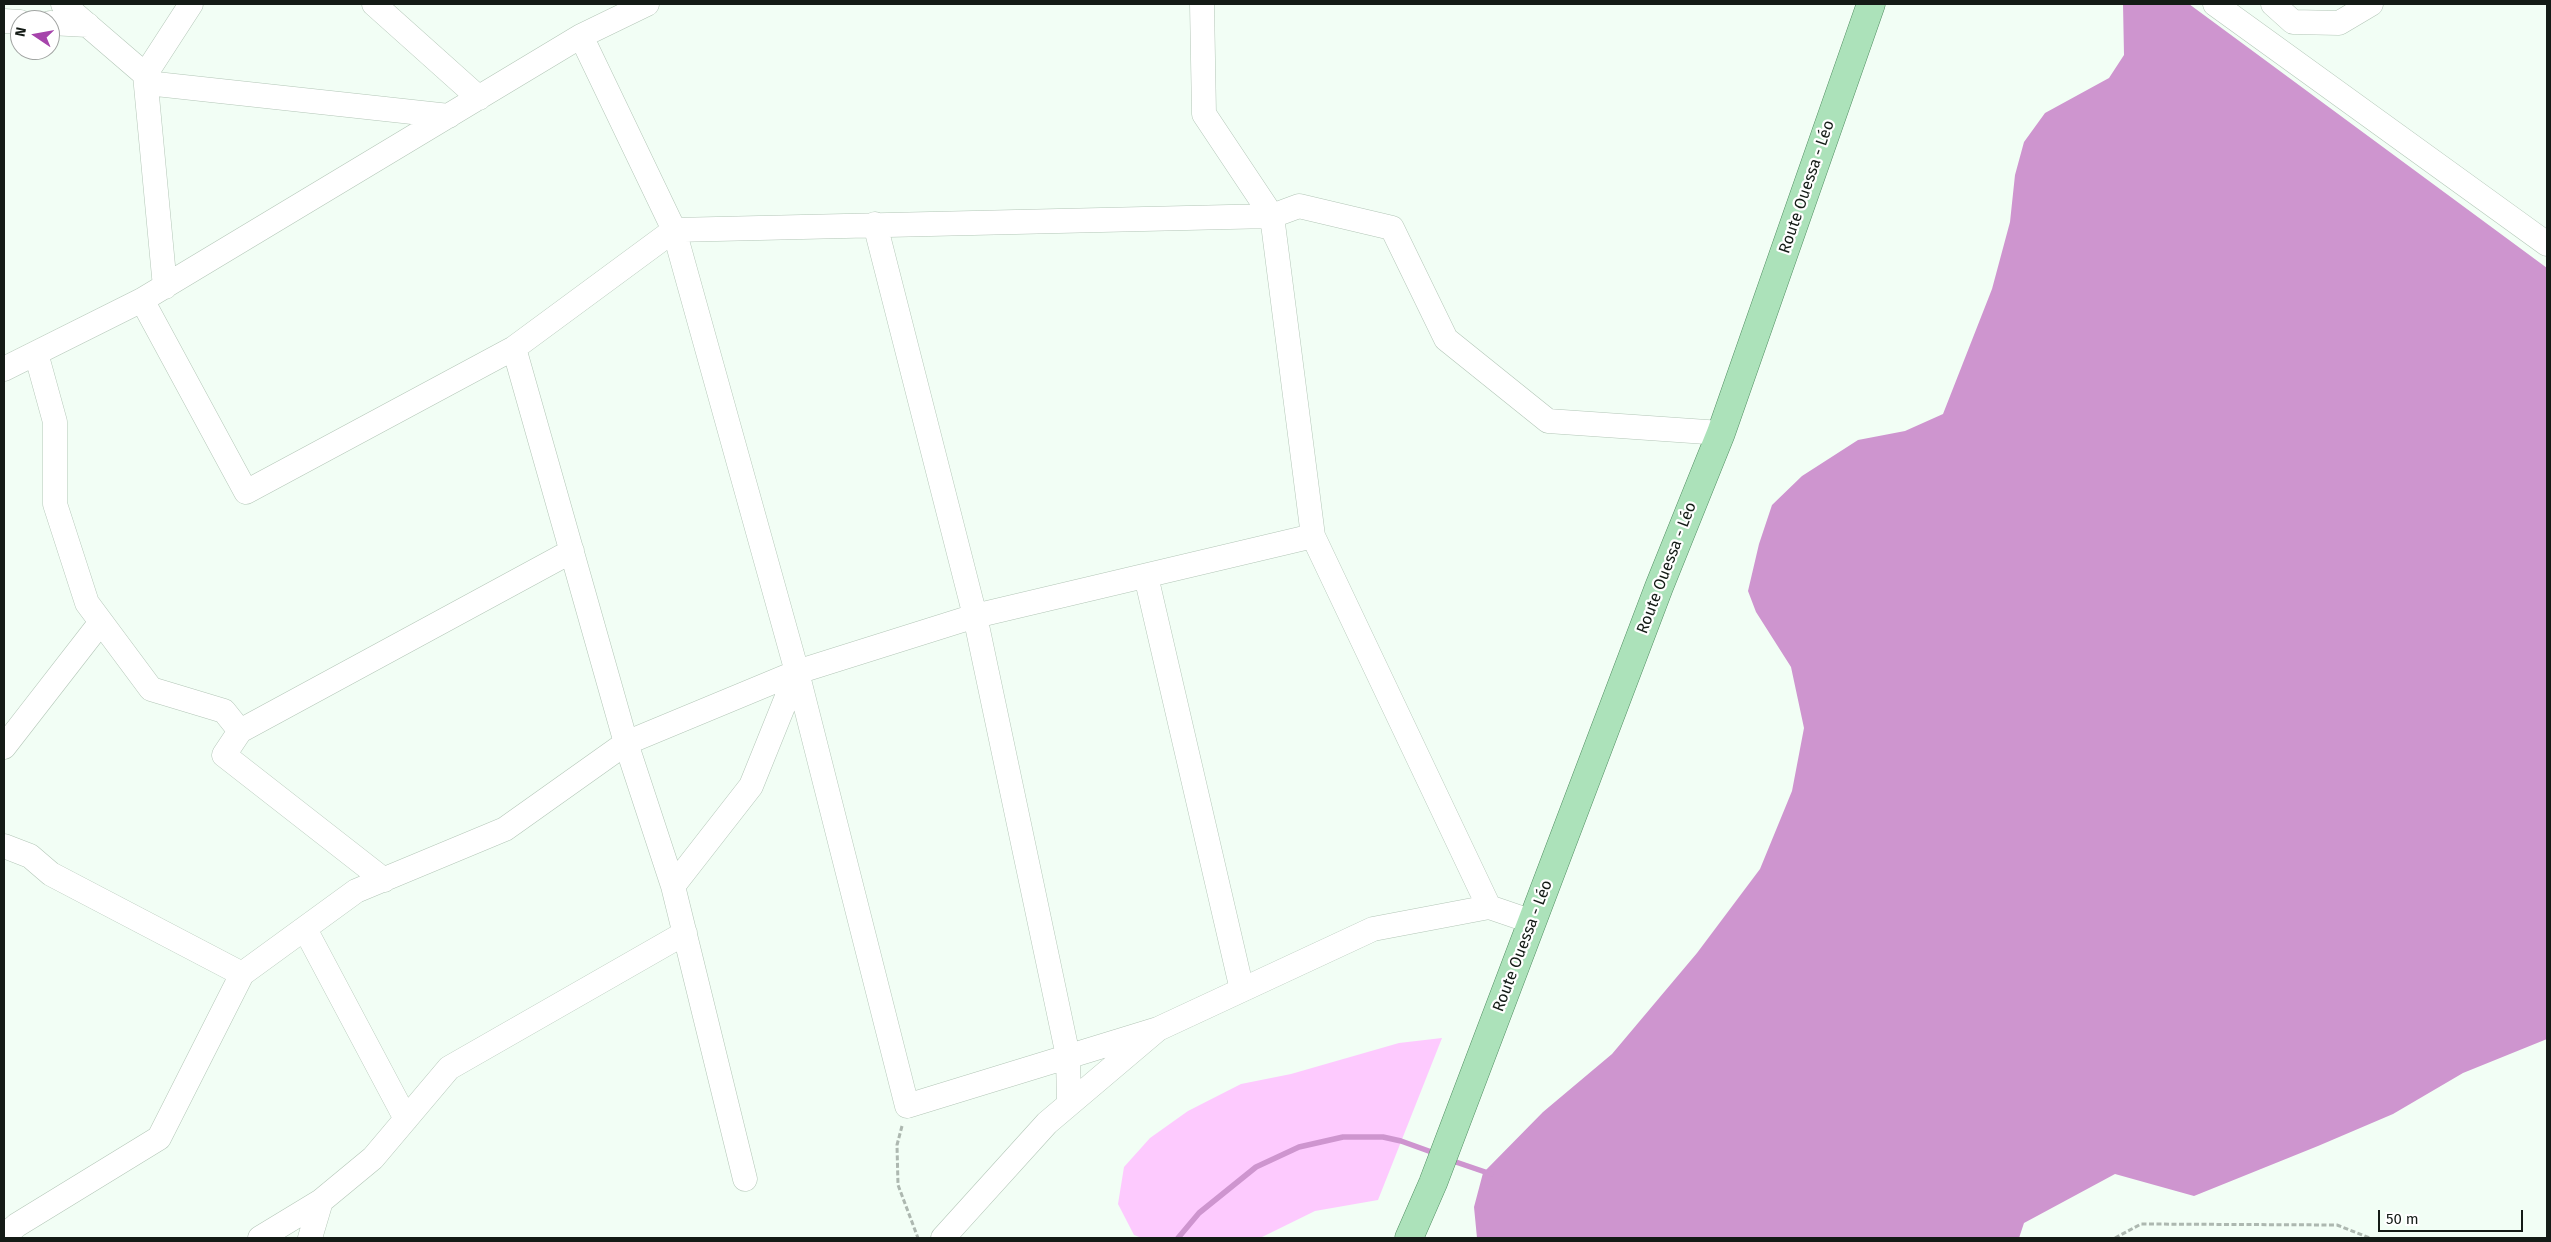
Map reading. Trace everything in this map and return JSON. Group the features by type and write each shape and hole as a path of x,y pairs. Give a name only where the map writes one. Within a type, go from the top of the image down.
{"main road":[{"name":"Route Ouessa - Léo","path":"1409,1238 1433,1183 1659,586 1721,433 1871,4"}],"street":[{"path":"63,4 156,84 449,116"},
{"path":"165,287 145,74 191,4"},
{"path":"374,4 479,98"},
{"path":"4,369 165,287 581,36 647,4"},
{"path":"1202,4 1204,114 1272,216 1313,536 1488,907"},
{"path":"2215,4 2547,244"},
{"path":"2273,4 2293,22 2339,23 2371,4"},
{"path":"60,24 88,25"},
{"path":"581,36 674,230 797,672 907,1106 1158,1029 1373,929 1488,907 1533,922"},
{"path":"142,300 246,492 514,348 674,230 1272,216 1298,206 1392,228 1446,339 1548,421 1721,433"},
{"path":"875,224 975,616 1068,1056 1069,1104"},
{"path":"514,348 626,743 673,886 745,1179"},
{"path":"36,353 55,422 55,504 87,603 151,689 224,711 240,731"},
{"path":"4,1236 17,1225 159,1138 242,974 356,891 505,829 626,743 797,672 975,616 1313,536"},
{"path":"384,880 224,754 240,731 572,551"},
{"path":"1146,576 1242,990"},
{"path":"4,747 101,622"},
{"path":"673,886 751,786 797,672"},
{"path":"4,846 30,856 51,874 242,974"},
{"path":"305,929 406,1119"},
{"path":"260,1238 321,1201 373,1158 449,1068 685,933"},
{"path":"943,1238 1047,1123 1158,1029"},
{"path":"310,1238 321,1201"}],"path":[{"path":"907,1106 897,1145 898,1185 918,1238"},
{"path":"2115,1238 2140,1224 2337,1225 2370,1238"}],"shaded area":[{"path":"2123,4 2189,4 2547,268 2547,1039 2463,1073 2393,1114 2194,1196 2115,1174 2024,1223 2019,1238 1477,1238 1474,1207 1483,1173 1543,1112 1612,1054 1697,953 1760,869 1792,791 1804,728 1791,667 1756,612 1748,591 1759,544 1772,505 1802,476 1858,440 1905,431 1943,414 1992,289 2010,222 2015,175 2024,142 2045,113 2109,78 2124,55"},
{"path":"1442,1038 1378,1200 1315,1211 1260,1238 1142,1238 1134,1235 1118,1204 1124,1167 1150,1138 1188,1111 1241,1084 1291,1074 1399,1043"}],"waterway":[{"path":"1178,1238 1199,1213 1256,1167 1299,1147 1343,1137 1383,1137 1401,1141 1437,1154"},
{"path":"1450,1160 1491,1174"}]}
